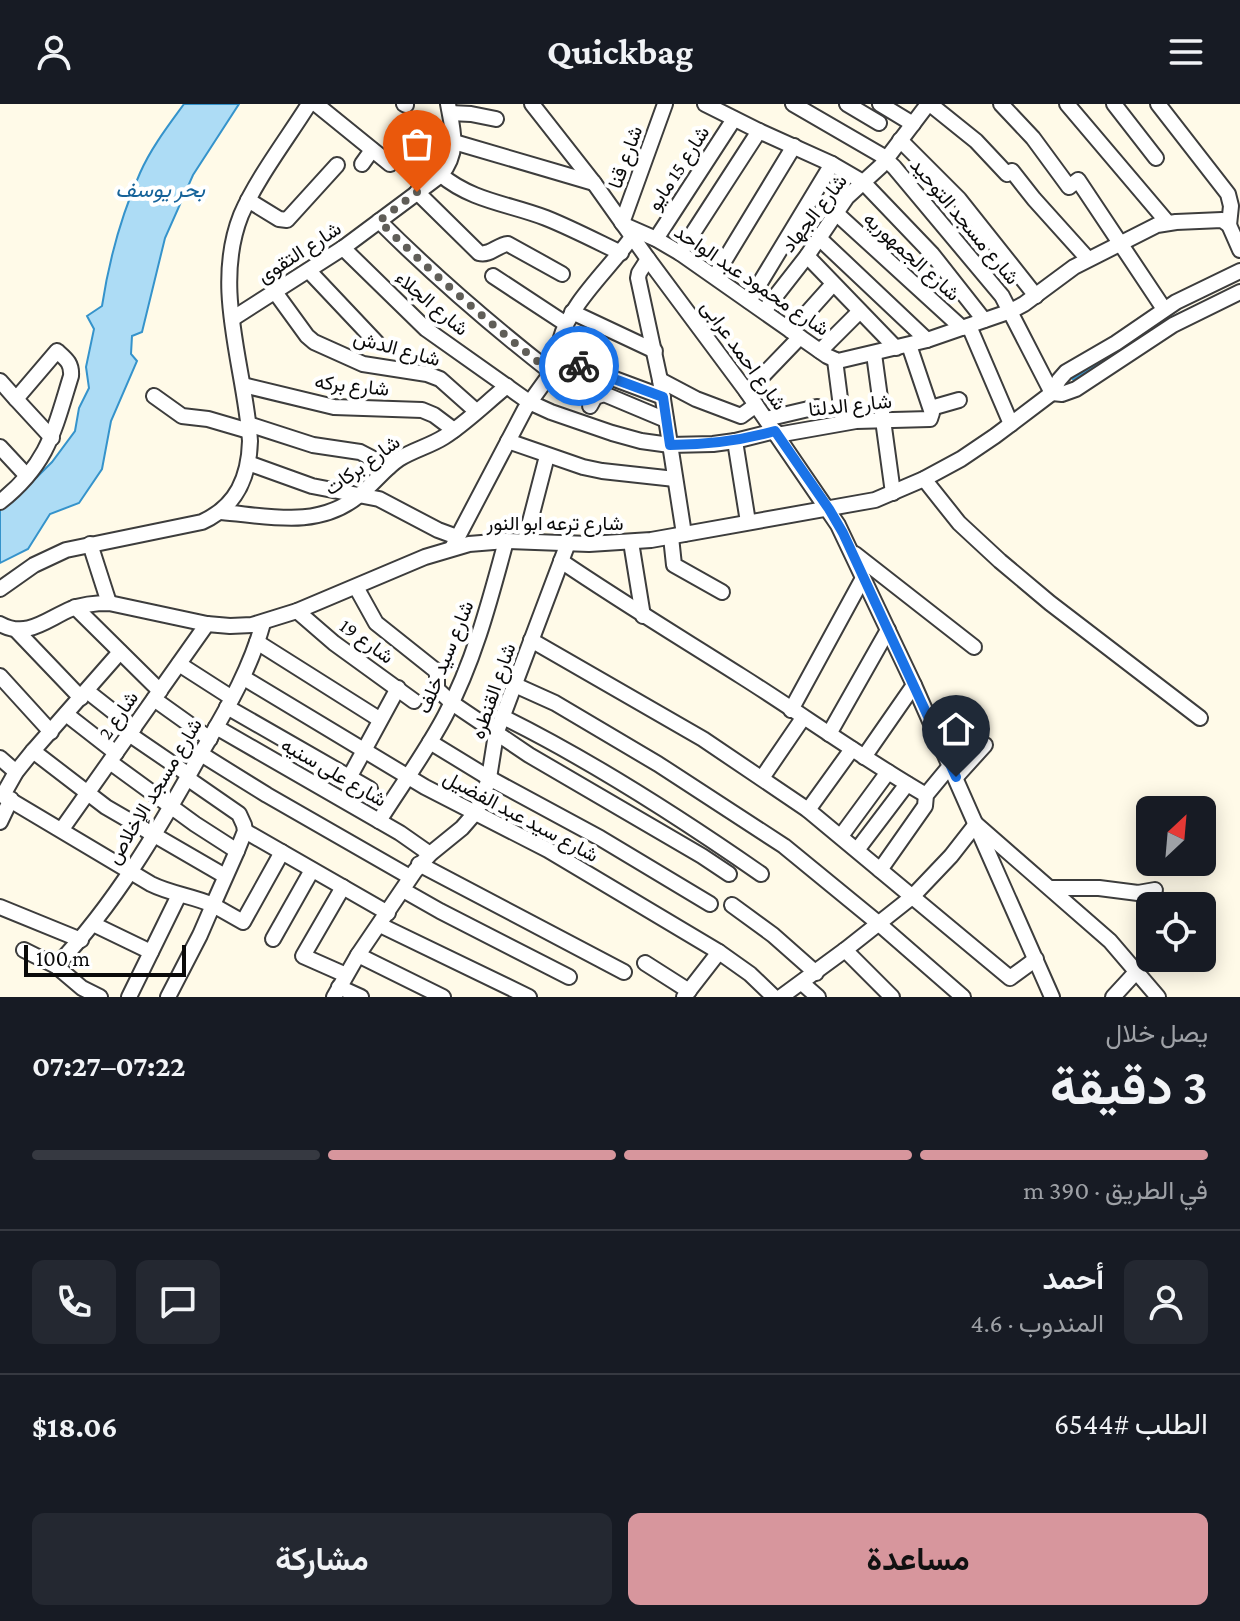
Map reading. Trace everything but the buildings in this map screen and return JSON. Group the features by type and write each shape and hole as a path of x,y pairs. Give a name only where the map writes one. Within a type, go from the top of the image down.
{"street":[{"path":"0,589 43,559 66,550 202,522 221,512 240,490 248,463 249,428 232,319 229,283 231,255 237,227 248,200 309,104"},
{"path":"316,104 390,164"},
{"name":"شارع احمد عرابى","path":"532,104 594,183 829,509 914,685 1052,997"},
{"name":"شارع قنا","path":"569,318 621,253 665,104"},
{"path":"705,104 832,164 863,182 932,254 984,320"},
{"name":"شارع مسجد التوحيد","path":"793,104 886,159 997,289 1052,393"},
{"path":"847,104 879,123"},
{"path":"880,104 913,124"},
{"path":"929,104 976,141 1007,174 1012,171 1088,259"},
{"name":"شارع الجهاد","path":"764,311 847,197 875,172 929,104"},
{"path":"1001,104 1033,138 1069,187 1078,180 1164,309"},
{"path":"1067,104 1168,223"},
{"path":"1114,104 1156,158"},
{"path":"1158,104 1228,194 1231,206 1229,225 1240,250"},
{"path":"496,119 449,109 453,156 441,175 469,194 545,218 621,253"},
{"name":"شارع 15 مايو","path":"656,239 734,119"},
{"path":"680,253 759,131"},
{"path":"900,140 959,199 1036,296"},
{"path":"454,142 594,183"},
{"path":"715,276 794,146"},
{"path":"362,164 372,150"},
{"path":"749,301 832,164"},
{"path":"248,200 279,219 287,220 337,165"},
{"name":"شارع التقوى","path":"232,319 343,248 441,175"},
{"path":"417,192 479,253 486,254 508,244 562,274"},
{"name":"شارع الجمهوريه","path":"836,213 965,327"},
{"name":"شارع محمود عبد الواحد","path":"626,228 656,239 680,253 820,351 835,360 845,360 927,340 1011,311 1088,259 1147,229 1168,223 1218,219 1229,225"},
{"path":"379,221 446,285 551,372"},
{"path":"819,238 927,340"},
{"name":"شارع الجلاء","path":"343,248 415,320 529,402 551,412 612,433 670,445 735,441 773,429"},
{"path":"807,256 859,312 902,347 929,414"},
{"path":"648,259 638,278 655,351 675,479 678,536 674,565 722,592"},
{"path":"309,271 377,343"},
{"name":"شارع ترعه ابو النور","path":"16,630 30,629 75,607 98,603 207,624 230,626 263,623 356,587 454,543 631,542 860,503 893,493 961,459 1052,393 1066,372 1116,343 1164,309 1240,271"},
{"path":"493,276 569,318 655,351"},
{"path":"747,392 833,284"},
{"name":"شارع الدش","path":"275,292 314,342 363,364 433,376 445,382 476,411"},
{"name":"شارع ترعه ابو النور","path":"1052,393 1072,391 1173,325 1240,292"},
{"path":"820,351 859,312"},
{"path":"248,463 312,486 385,502 438,530 454,543 529,402 561,359 559,344 569,318"},
{"path":"965,327 1011,424"},
{"path":"0,502 27,476 52,438 71,376 72,369 67,360 57,351 16,399"},
{"path":"874,354 893,493"},
{"path":"561,359 663,397"},
{"path":"835,360 843,422"},
{"path":"660,380 696,399 741,416 756,405"},
{"path":"0,383 52,438"},
{"name":"شارع بركه","path":"243,385 334,407 422,410 454,430"},
{"name":"شارع بركات","path":"221,512 295,519 336,511 361,495 389,467 454,430 507,386"},
{"path":"590,406 595,397 604,394 666,420"},
{"path":"154,396 182,416 249,428 313,445 360,452 389,467"},
{"name":"شارع الدلتا","path":"773,429 929,414 959,400"},
{"path":"773,429 817,407"},
{"path":"508,441 547,456 602,471 675,479"},
{"path":"735,441 748,522"},
{"path":"0,447 27,476"},
{"path":"525,541 547,456"},
{"path":"924,479 959,523 1000,561 1200,718"},
{"name":"شارع سيد خلف","path":"379,821 452,703 487,607 506,541"},
{"path":"631,542 643,616"},
{"name":"شارع القنطره","path":"340,986 425,859 475,813 486,790 496,734 568,543"},
{"path":"90,544 109,603"},
{"path":"851,550 974,647"},
{"path":"561,561 926,795"},
{"path":"762,778 863,578"},
{"path":"356,587 376,623 435,670 437,689 452,703 496,734 729,874"},
{"name":"شارع على سنيه","path":"75,607 157,695 213,733 379,821 425,859 624,972"},
{"name":"شارع 19","path":"297,611 334,643 414,701"},
{"name":"شارع مسجد الإخلاص","path":"56,966 93,924 171,806 244,678 263,623"},
{"path":"0,624 16,630 84,694 243,819 245,831 237,851 200,935 168,997"},
{"name":"شارع 2","path":"62,829 207,624"},
{"path":"829,734 888,630"},
{"path":"531,640 690,731 808,810 1010,978 1036,959"},
{"path":"257,642 379,719"},
{"path":"0,822 5,796 16,772 120,652"},
{"path":"179,664 230,703 370,789"},
{"path":"0,676 51,732"},
{"name":"شارع سيد عبد الفضيل","path":"244,678 407,776 548,850 719,952 750,974 774,997"},
{"path":"515,685 555,703 627,745 784,846 963,997"},
{"path":"808,810 914,685"},
{"path":"349,778 398,688"},
{"path":"66,714 171,806 237,851"},
{"path":"503,717 635,792 761,874"},
{"path":"430,742 710,904"},
{"path":"880,870 925,806 926,795 985,745"},
{"path":"33,751 87,794 225,876"},
{"path":"201,754 407,884 440,911 569,977"},
{"path":"0,758 16,772"},
{"path":"841,836 888,772"},
{"path":"857,850 907,784"},
{"path":"5,796 129,872 167,892 213,905 243,922 282,852"},
{"path":"781,997 912,897 976,824 1110,941 1158,997"},
{"path":"245,831 343,887 384,919 529,997"},
{"path":"273,939 312,870"},
{"path":"343,887 303,956 340,986 361,997"},
{"path":"1051,888 1099,888 1138,893 1155,890"},
{"path":"129,997 179,895"},
{"path":"732,905 773,935 816,973"},
{"path":"0,907 81,940"},
{"path":"93,924 151,952"},
{"path":"24,950 56,966 82,988 100,997"},
{"path":"845,950 892,997"},
{"path":"645,963 686,994 719,952"},
{"path":"358,955 443,997"},
{"path":"1113,997 1136,972"},
{"path":"802,983 818,997"}],"water":[{"name":"بحر يوسف","path":"184,104 239,104 193,175 165,238 142,332 132,336 131,354 137,361 111,421 102,469 79,503 50,514 28,549 0,563 0,507 20,494 52,462 75,431 79,408 89,388 86,367 94,329 87,316 102,306 116,238 140,173"}],"waterway":[{"path":"1073,379 1167,320 1200,304"}],"way so far":[{"path":"417,192 379,221 446,285 551,372 561,359 579,366"}],"route":[{"path":"579,366 663,397 670,445 713,444 775,431 843,533 956,777"}]}
